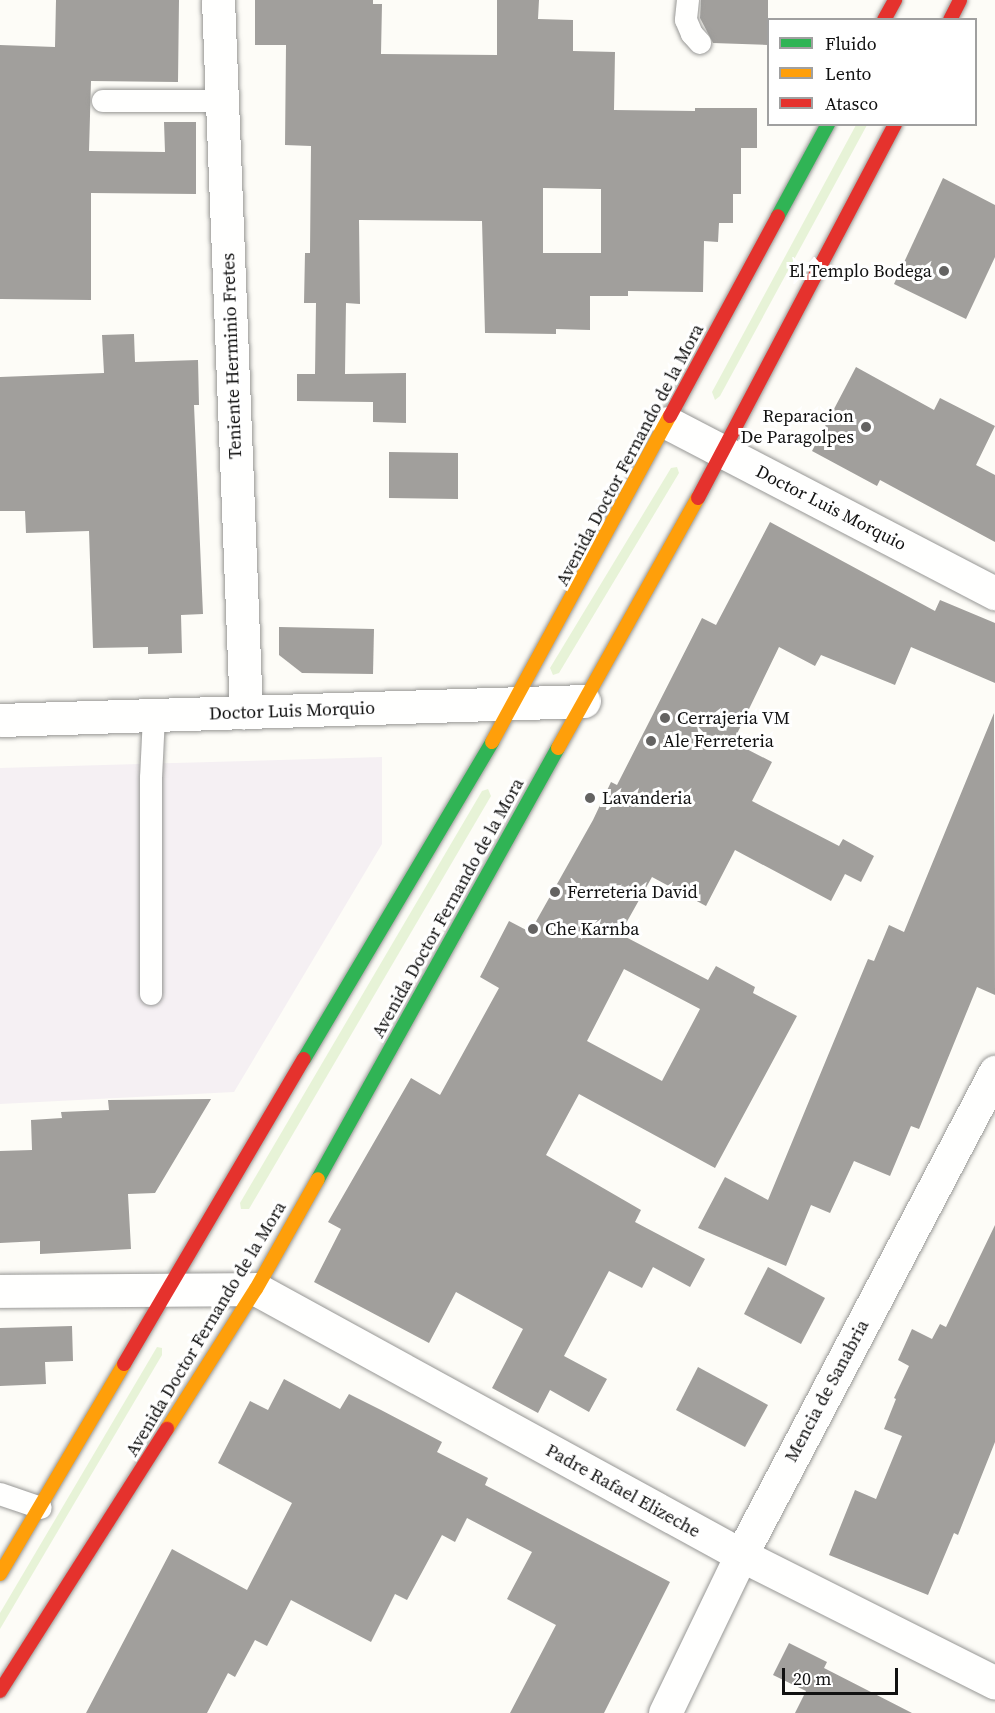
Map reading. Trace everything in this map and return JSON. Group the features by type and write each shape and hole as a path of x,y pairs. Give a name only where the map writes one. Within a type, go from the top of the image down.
{"highway":[{"path":"885,18 895,0"},
{"path":"951,18 960,0"},
{"name":"Avenida Doctor Fernando de la Mora","path":"0,1574 515,703 827,126"},
{"name":"Avenida Doctor Fernando de la Mora","path":"0,1691 256,1289 724,452 894,126"}],"street":[{"name":"Teniente Herminio Fretes","path":"218,0 246,712"},
{"name":"Doctor Luis Morquio","path":"668,423 995,593"},
{"name":"Doctor Luis Morquio","path":"0,720 584,701"},
{"name":"Mencia de Sanabria","path":"665,1713 741,1555 995,1072"},
{"path":"0,1291 256,1289"},
{"name":"Padre Rafael Elizeche","path":"256,1289 741,1555 995,1683"}],"lane":[{"path":"688,0 686,20 692,34 700,43"},
{"path":"103,101 222,101"},
{"path":"151,994 151,778 154,716"},
{"path":"0,1494 41,1508"}],"shaded area":[{"path":"382,757 382,844 234,1092 0,1104 0,768"}],"green space":[{"path":"855,126 866,126 720,396 715,400 712,392"},
{"path":"677,467 679,473 559,673 553,675 550,668 671,468"},
{"path":"488,789 491,796 249,1209 241,1209 240,1203 482,791"},
{"path":"157,1347 162,1348 162,1355 0,1629 0,1613"}],"building":[{"path":"56,0 179,0 178,82 91,81 89,151 165,152 164,122 196,122 196,194 91,193 91,300 0,299 0,45 55,47"},
{"path":"255,0 373,0 373,4 382,4 381,54 497,55 497,0 539,0 538,19 573,20 573,51 615,52 614,110 695,111 695,108 757,108 757,148 741,148 741,194 733,194 733,223 719,223 718,242 704,241 703,292 628,291 628,296 590,296 590,330 556,329 556,334 485,333 482,221 359,220 360,304 346,303 345,374 406,373 406,423 373,422 373,402 297,401 297,374 315,374 316,303 304,303 305,253 310,253 311,146 285,145 286,45 255,45","holes":["543,188 601,189 601,253 543,253"]},
{"path":"701,0 768,0 767,45 713,43 700,18"},
{"name":"El Templo Bodega","path":"943,178 995,205 995,257 966,319 894,284"},
{"path":"134,334 135,362 198,360 199,405 194,405 203,614 181,615 182,653 148,654 148,647 93,648 89,531 26,533 25,511 0,511 0,377 104,373 102,335"},
{"path":"856,367 934,410 940,398 995,426 976,465 995,475 995,542 880,480 877,486 812,451"},
{"path":"389,452 458,453 458,499 389,498"},
{"path":"770,522 935,611 940,600 995,623 995,683 911,647 895,685 821,655 815,666 779,647 733,742 772,762 752,801 839,846 843,839 874,856 861,882 845,874 831,901 735,850 706,906 652,877 620,934 708,980 716,966 755,987 753,993 797,1016 715,1168 579,1094 546,1155 641,1210 635,1222 705,1259 690,1287 653,1267 642,1288 609,1271 564,1356 607,1379 589,1412 550,1390 538,1413 492,1388 523,1329 456,1292 429,1343 314,1282 341,1229 328,1222 411,1078 440,1095 499,988 480,977 509,921 530,932 593,820 611,782 617,785 702,618 716,625","holes":["624,969 700,1009 662,1081 587,1041"]},
{"path":"279,627 374,629 373,674 302,673 279,655"},
{"path":"994,713 995,995 977,987 919,1129 911,1126 890,1176 854,1161 830,1213 811,1205 786,1266 698,1228 725,1177 768,1200 868,959 874,961 889,925 904,932"},
{"path":"211,1099 155,1193 128,1194 131,1249 40,1254 40,1241 0,1243 0,1151 32,1150 31,1120 62,1118 61,1112 109,1110 108,1100"},
{"path":"995,1225 995,1442 958,1535 954,1533 928,1595 829,1555 855,1490 876,1499 902,1436 884,1429 896,1399 894,1398 909,1366 898,1360 912,1329 932,1339 940,1324 946,1327"},
{"path":"768,1267 825,1298 801,1344 744,1314"},
{"path":"72,1326 73,1361 45,1362 46,1384 0,1386 0,1328"},
{"path":"698,1367 768,1405 745,1447 676,1410"},
{"path":"284,1379 340,1409 349,1394 442,1442 437,1452 488,1478 485,1485 670,1582 604,1713 510,1713 556,1625 507,1599 532,1552 467,1518 455,1542 442,1535 407,1600 395,1594 371,1642 291,1600 267,1646 255,1640 235,1677 228,1673 207,1713 86,1713 172,1549 247,1590 292,1503 218,1463 250,1401 268,1410"},
{"path":"789,1643 827,1662 824,1668 912,1713 795,1713 806,1691 773,1675"}],"traffic: fast":[{"path":"778,216 827,126"},
{"path":"304,1059 492,742"},
{"path":"318,1179 558,748"}],"traffic: slow":[{"path":"492,742 670,416"},
{"path":"558,748 698,498"},
{"path":"167,1429 256,1289 318,1179"},
{"path":"0,1574 124,1364"}],"traffic: jam":[{"path":"885,18 895,0"},
{"path":"951,18 960,0"},
{"path":"698,498 894,126"},
{"path":"670,416 778,216"},
{"path":"124,1364 304,1059"},
{"path":"0,1691 167,1429"}],"place":[{"name":"El Templo Bodega","path":"944,271"},
{"name":"Reparacion De Paragolpes","path":"866,427"},
{"name":"Cerrajeria VM","path":"665,718"},
{"name":"Ale Ferreteria","path":"651,741"},
{"name":"Lavanderia","path":"590,798"},
{"name":"Ferreteria David","path":"555,892"},
{"name":"Che Karnba","path":"533,929"}]}
